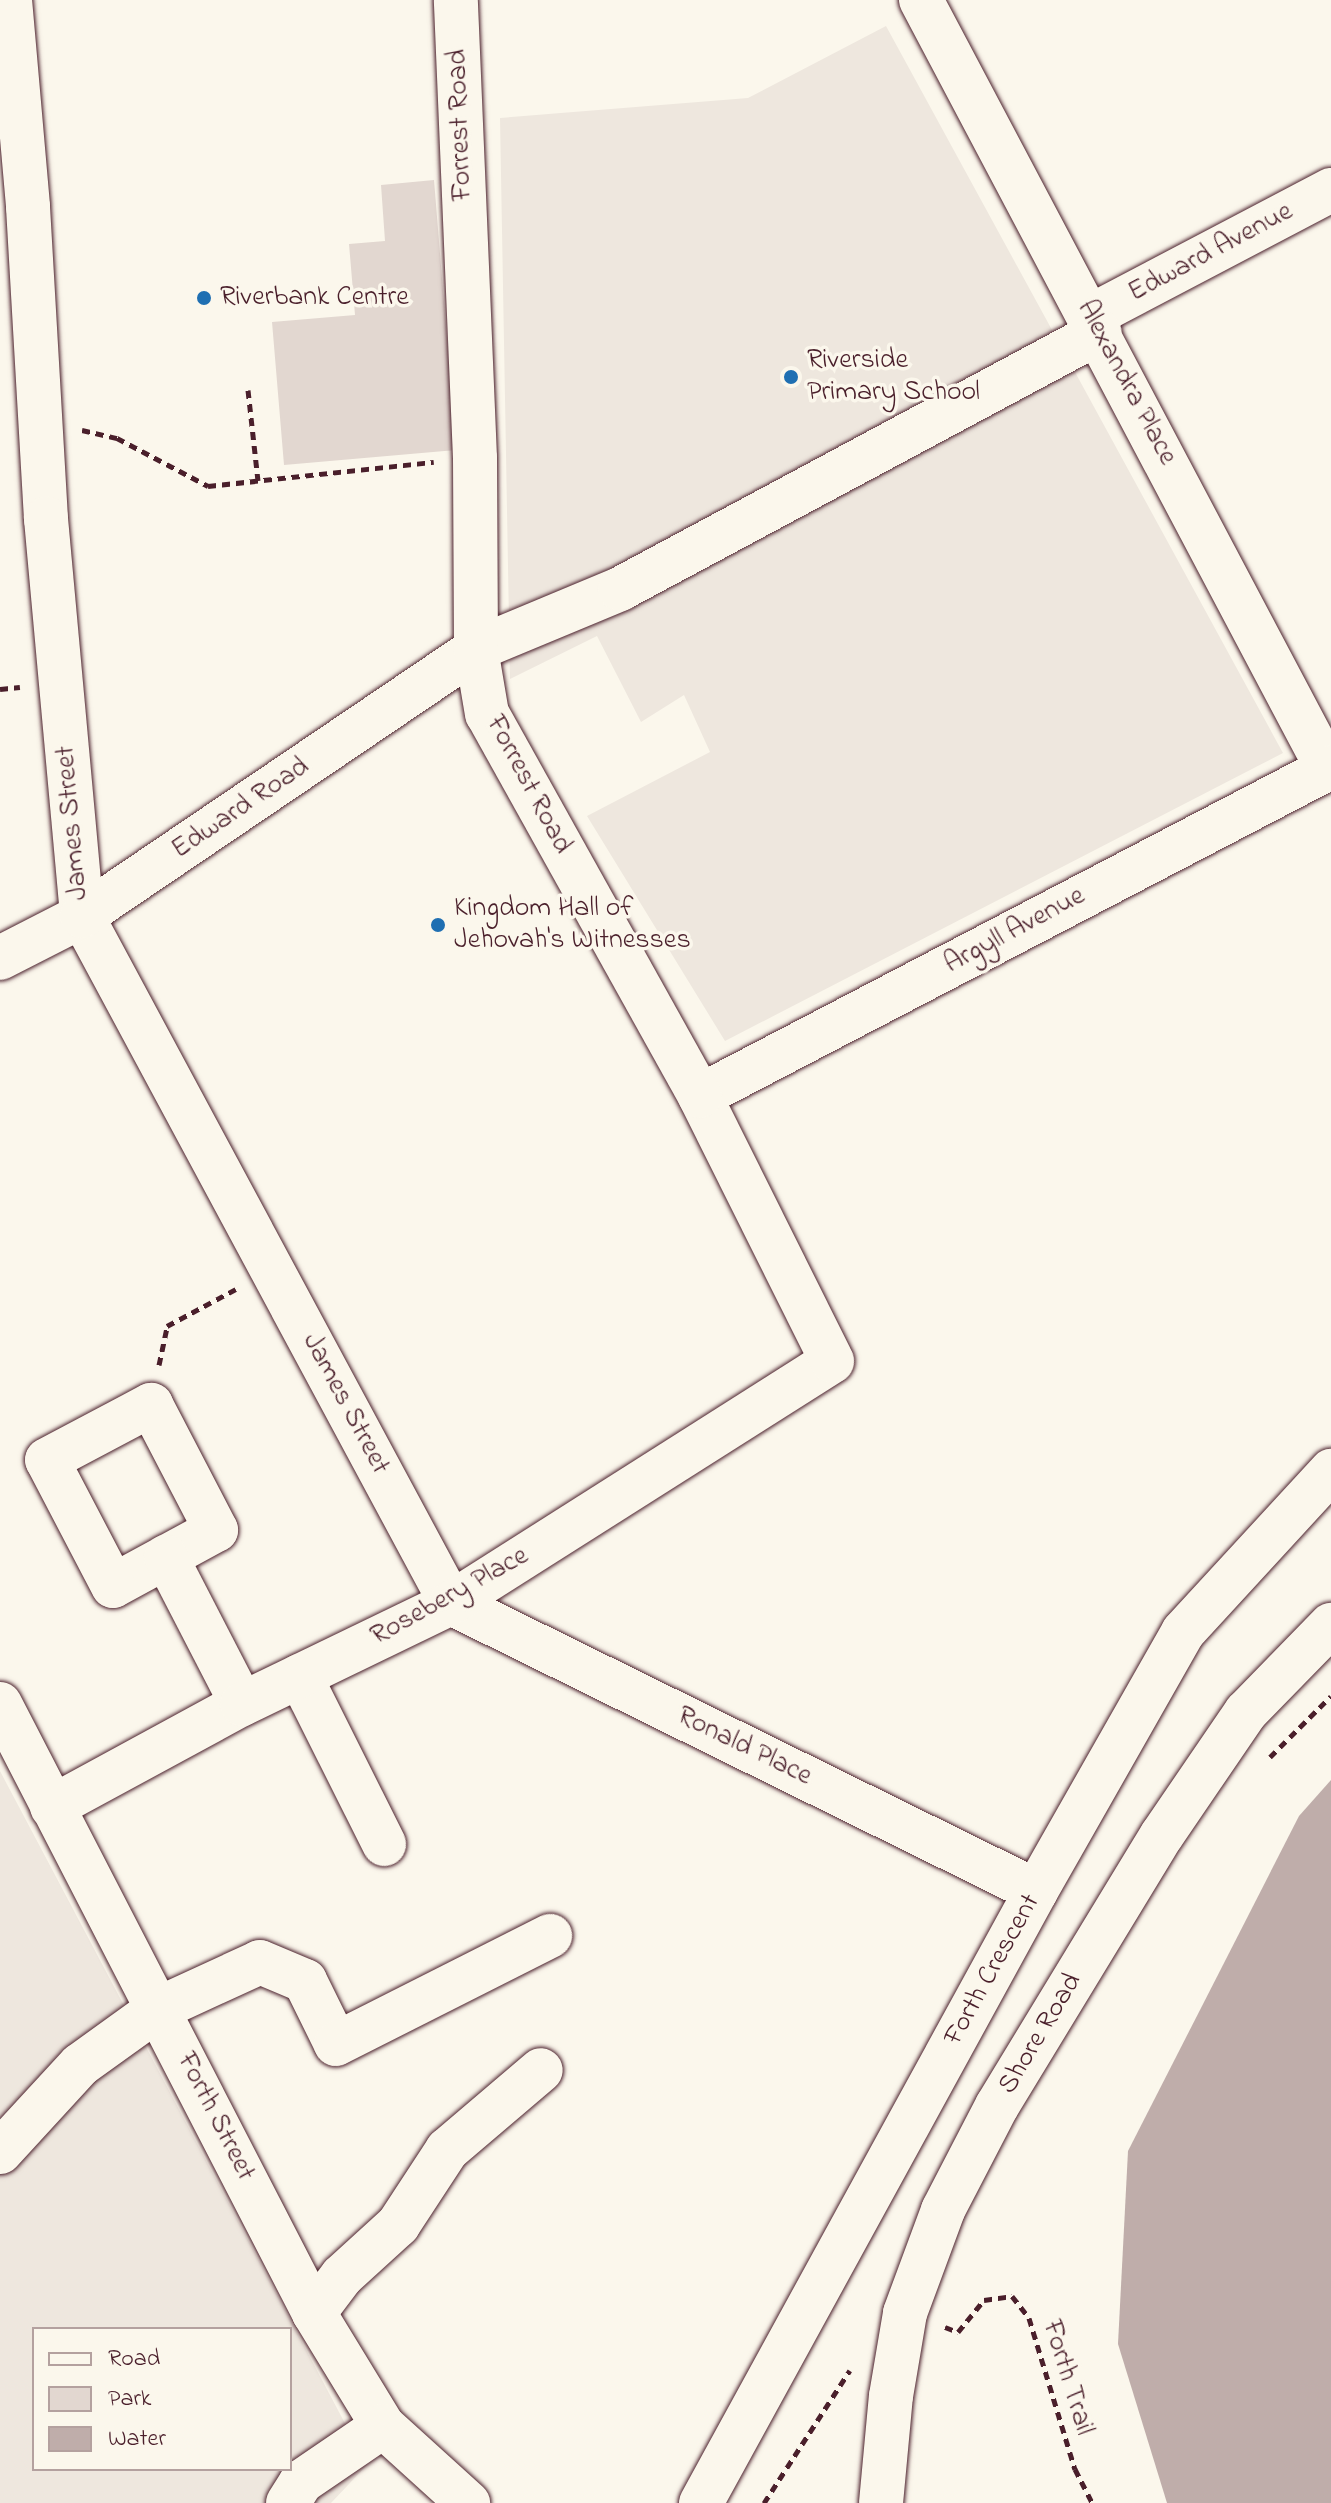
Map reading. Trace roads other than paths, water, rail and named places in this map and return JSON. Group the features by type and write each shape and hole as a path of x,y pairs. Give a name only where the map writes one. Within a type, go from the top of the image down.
{"street":[{"name":"James Street","path":"10,0 14,209 42,421 46,519 82,916 451,1603"},
{"name":"Forrest Road","path":"456,0 475,458 476,649 487,714 700,1096 832,1361"},
{"name":"Alexandra Place","path":"921,0 1096,324 1329,768"},
{"name":"Edward Avenue","path":"476,649 620,589 1331,190"},
{"name":"Edward Road","path":"0,958 82,916 476,649"},
{"name":"Argyll Avenue","path":"700,1096 1329,768"},
{"name":"Rosebery Place","path":"52,1807 242,1704 451,1603 832,1361"},
{"path":"151,1405 216,1530 166,1557 113,1586 47,1460 151,1405"},
{"name":"Forth Crescent","path":"701,2503 1036,1891 1183,1632 1331,1471"},
{"path":"166,1557 242,1704"},
{"name":"Ronald Place","path":"451,1603 1036,1891"},
{"name":"Shore Road","path":"881,2503 891,2396 905,2313 943,2210 997,2106 1162,1835 1246,1712 1331,1625"},
{"path":"300,1676 384,1844"},
{"name":"Forth Street","path":"0,1704 314,2313 383,2426 468,2503"},
{"path":"0,2152 80,2065 158,2009 260,1962 305,1981 336,2044 550,1936"},
{"path":"314,2313 342,2276 398,2225 447,2150 541,2070"},
{"path":"288,2503 301,2482 383,2426"}],"water":[{"path":"1331,1780 1331,2503 1167,2503 1118,2344 1128,2151 1299,1816"}],"place":[{"name":"Riverbank Centre","path":"204,298"},
{"name":"Riverside Primary School","path":"791,377"},
{"name":"Kingdom Hall of Jehovah's Witnesses","path":"438,925"}]}
